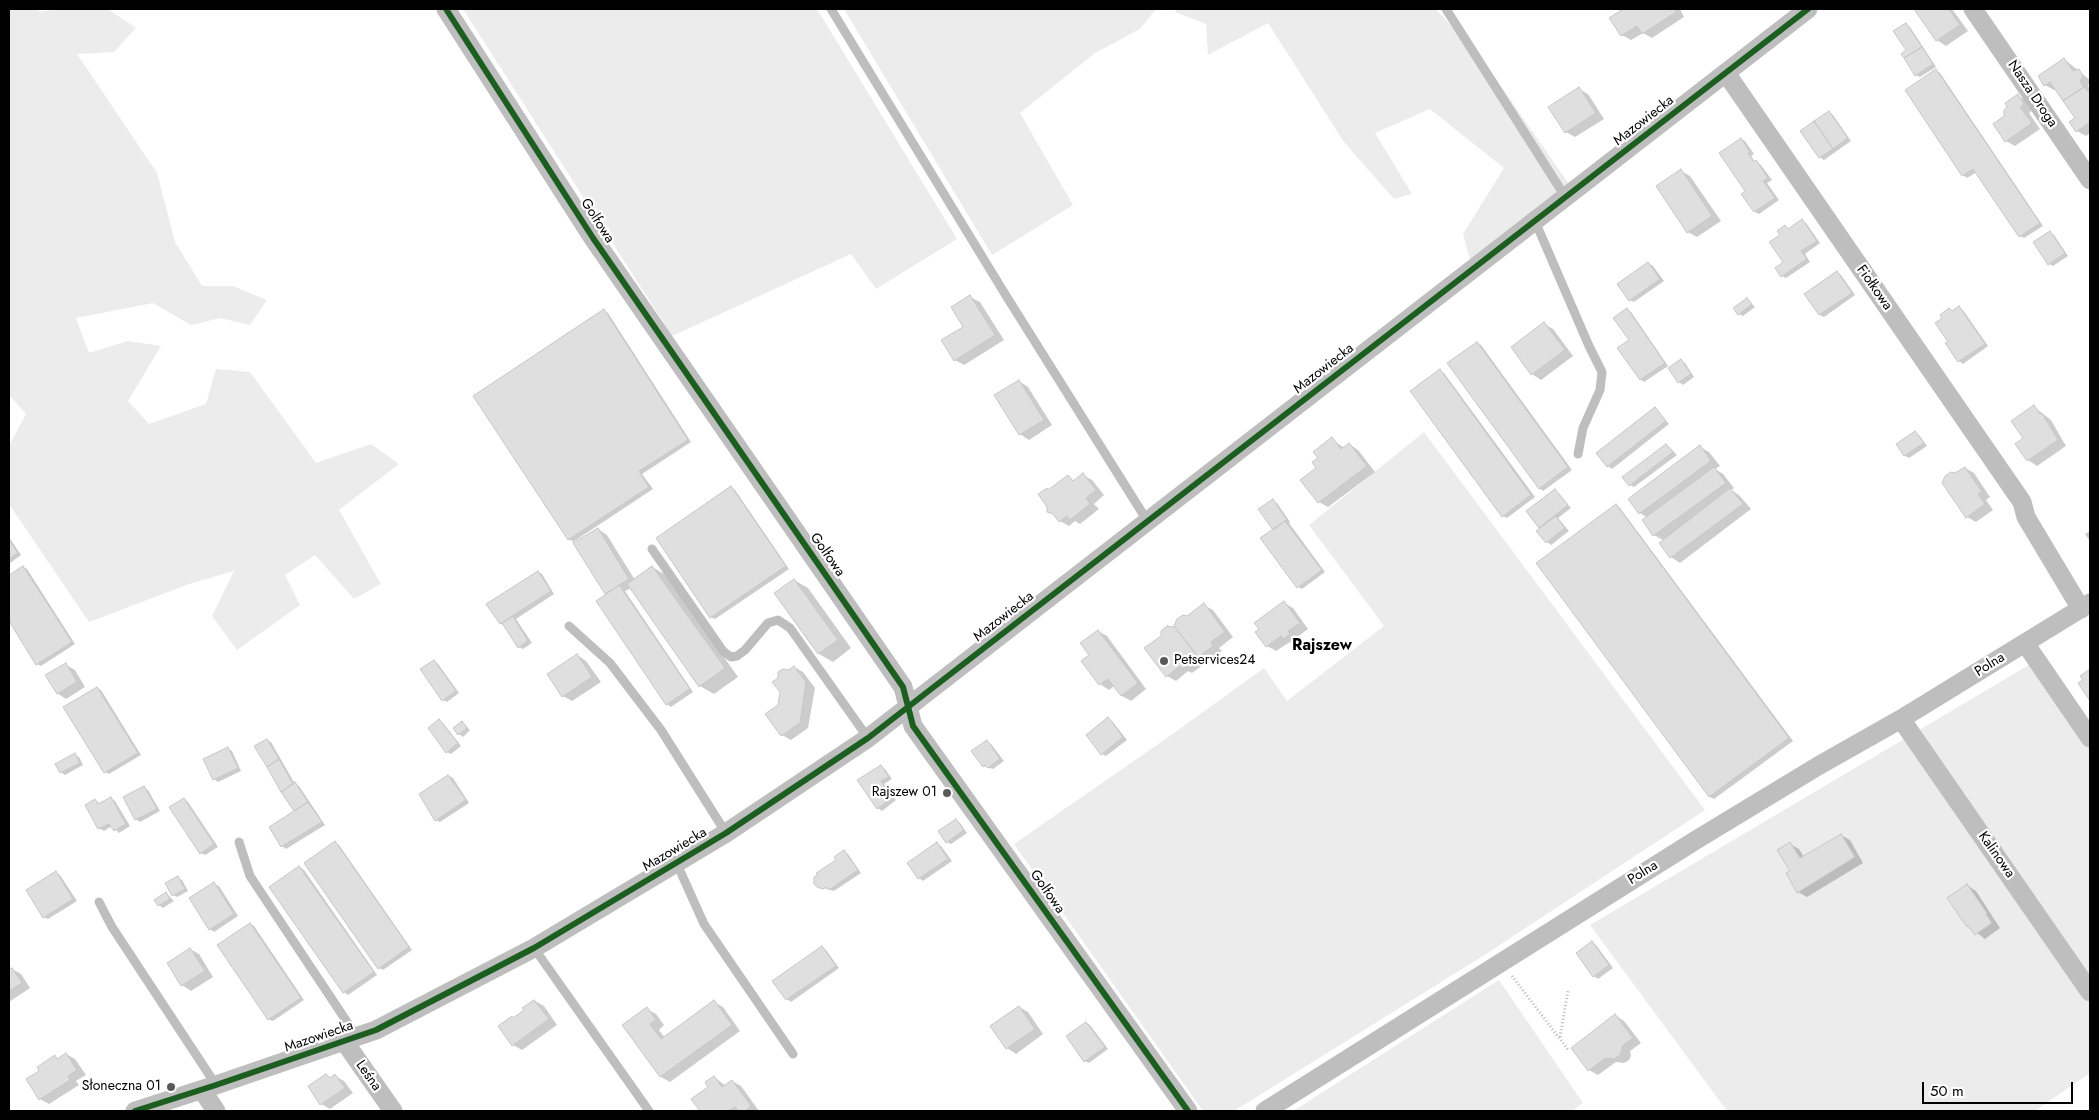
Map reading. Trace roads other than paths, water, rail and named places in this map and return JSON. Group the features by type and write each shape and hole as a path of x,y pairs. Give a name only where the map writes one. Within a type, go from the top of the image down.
{"street":[{"name":"Golfowa","path":"446,9 593,238 903,687 913,726 1188,1111"},
{"name":"Mazowiecka","path":"135,1111 209,1088 376,1030 534,948 726,833 868,738 1535,221 1566,199 1808,9"},
{"name":"Nasza Droga","path":"1973,9 2090,180"},
{"name":"Fiołkowa","path":"1726,73 2022,502 2026,517 2086,606"},
{"name":"Polna","path":"1265,1111 1501,962 1786,786 1901,719 2086,606"},
{"path":"2025,643 2090,738"},
{"name":"Kalinowa","path":"1901,719 2090,992"},
{"name":"Leśna","path":"350,1039 393,1111"},
{"path":"209,1088 216,1111"}],"lane":[{"path":"831,9 1004,294 1148,522"},
{"path":"1446,9 1566,199"},
{"path":"1535,221 1602,372 1600,390 1583,428 1578,454"},
{"path":"652,548 723,651 731,657 737,656 745,650 768,624 778,620 790,628 868,738"},
{"path":"569,626 610,664 662,730 726,833"},
{"path":"239,842 250,876 350,1039"},
{"path":"677,864 704,924 793,1054"},
{"path":"99,902 112,927 209,1088"},
{"path":"534,948 649,1111"}],"place":[{"name":"Petservices24","path":"1164,661"},
{"name":"Rajszew 01","path":"947,793"},
{"name":"Słoneczna 01","path":"171,1087"}],"district":[{"name":"Rajszew","path":"1322,646"}]}
